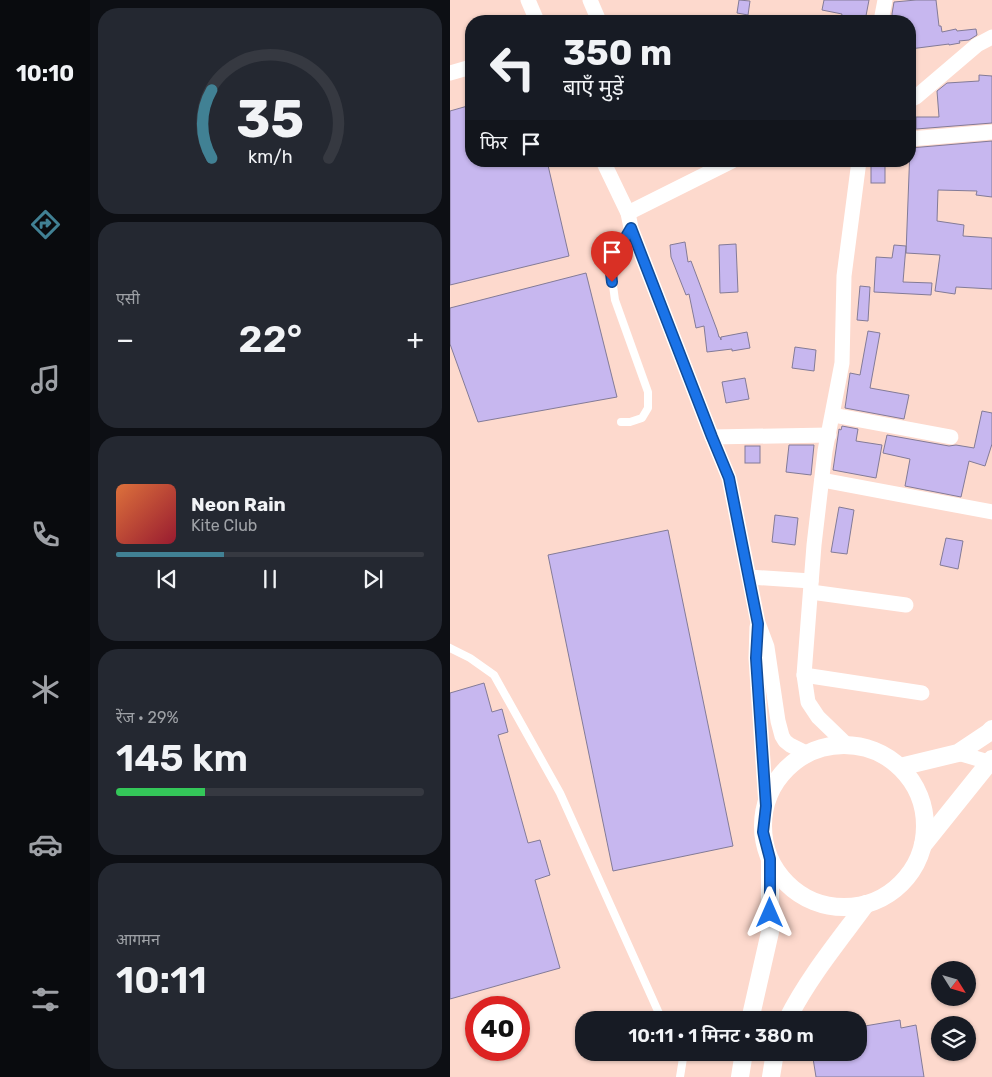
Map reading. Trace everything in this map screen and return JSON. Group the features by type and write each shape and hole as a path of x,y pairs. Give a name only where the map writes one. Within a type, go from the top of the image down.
{"street":[{"path":"528,0 534,15"},
{"path":"590,0 596,15"},
{"path":"882,15 885,0"},
{"path":"916,97 977,45 992,37"},
{"path":"450,73 465,69"},
{"path":"916,138 992,132"},
{"path":"606,167 628,213 631,228 729,478 758,624 768,647 782,736 785,742 806,753 811,753"},
{"path":"628,213 720,167"},
{"path":"847,745 818,717 808,702 804,674 814,545 822,480 842,363 844,276 858,167"},
{"path":"833,415 951,437"},
{"path":"712,437 829,435"},
{"path":"822,480 992,512"},
{"path":"748,577 811,586 906,605"},
{"path":"752,1011 770,932 770,859 763,832 766,806 756,658 758,624"},
{"path":"804,674 922,693"},
{"path":"900,767 958,753 988,734 992,729"},
{"path":"766,806 775,784 791,766 811,753 828,747 847,745 866,748 884,756 900,767 913,784 922,803 925,824 923,845 915,865 903,882 886,896 866,904 843,908 813,901 799,894 782,878 770,859"},
{"path":"923,845 991,761 958,753"},
{"path":"792,1011 818,969 866,904"},
{"path":"740,1077 743,1061"},
{"path":"771,1077 774,1061"}],"lane":[{"path":"621,422 630,422 642,418 648,408 648,392 615,300 610,264 631,228"},
{"path":"450,648 470,658 494,674 560,793 658,1011"},
{"path":"680,1077 683,1061"}],"building":[{"path":"739,0 750,1 748,15 737,13"},
{"path":"824,0 869,0 866,15 842,15 822,10"},
{"path":"936,0 939,26 941,26 942,32 956,29 957,31 976,29 977,35 969,40 959,41 960,43 916,48 916,15 892,15 894,2"},
{"path":"979,75 992,76 992,123 916,129 916,117 939,117 937,91 947,83 979,81"},
{"path":"465,107 465,167 548,167 569,256 450,285 450,111"},
{"path":"992,141 992,197 976,195 977,191 938,190 937,221 964,225 963,236 992,238 992,289 956,287 955,294 935,291 940,255 906,253 909,167 916,167 916,147"},
{"path":"871,167 885,167 885,183 871,183"},
{"path":"685,242 688,262 691,261 719,337 721,340 721,337 747,332 750,348 707,352 704,326 696,328 689,294 686,295 671,257 670,245"},
{"path":"736,244 738,292 720,293 719,245"},
{"path":"894,245 906,246 903,282 932,283 931,295 874,292 876,257 892,258"},
{"path":"586,273 617,397 478,422 450,344 450,308"},
{"path":"860,286 870,287 868,321 857,320"},
{"path":"868,331 880,333 870,388 909,395 904,419 845,408 850,373 860,375"},
{"path":"795,347 816,350 814,371 792,368"},
{"path":"745,378 749,399 726,403 722,382"},
{"path":"982,411 992,413 992,444 985,466 969,461 961,497 905,486 910,459 883,453 887,435 949,446 956,445 974,448"},
{"path":"842,426 858,429 856,441 882,445 876,478 833,470 839,429 841,430"},
{"path":"789,445 814,445 811,475 786,472"},
{"path":"745,446 760,446 760,463 745,463"},
{"path":"839,507 854,510 847,554 831,552"},
{"path":"775,515 798,518 795,545 772,542"},
{"path":"668,530 733,846 613,871 548,555"},
{"path":"946,538 963,541 958,569 940,565"},
{"path":"484,683 492,712 502,709 508,732 498,735 528,843 540,840 550,875 535,880 560,968 450,999 450,693"},
{"path":"900,1020 901,1028 916,1025 924,1077 816,1077 813,1061 867,1061 867,1026"}],"route":[{"path":"612,282 610,264 631,228 729,478 758,624 756,658 766,806 763,832 770,859 770,913"}]}
